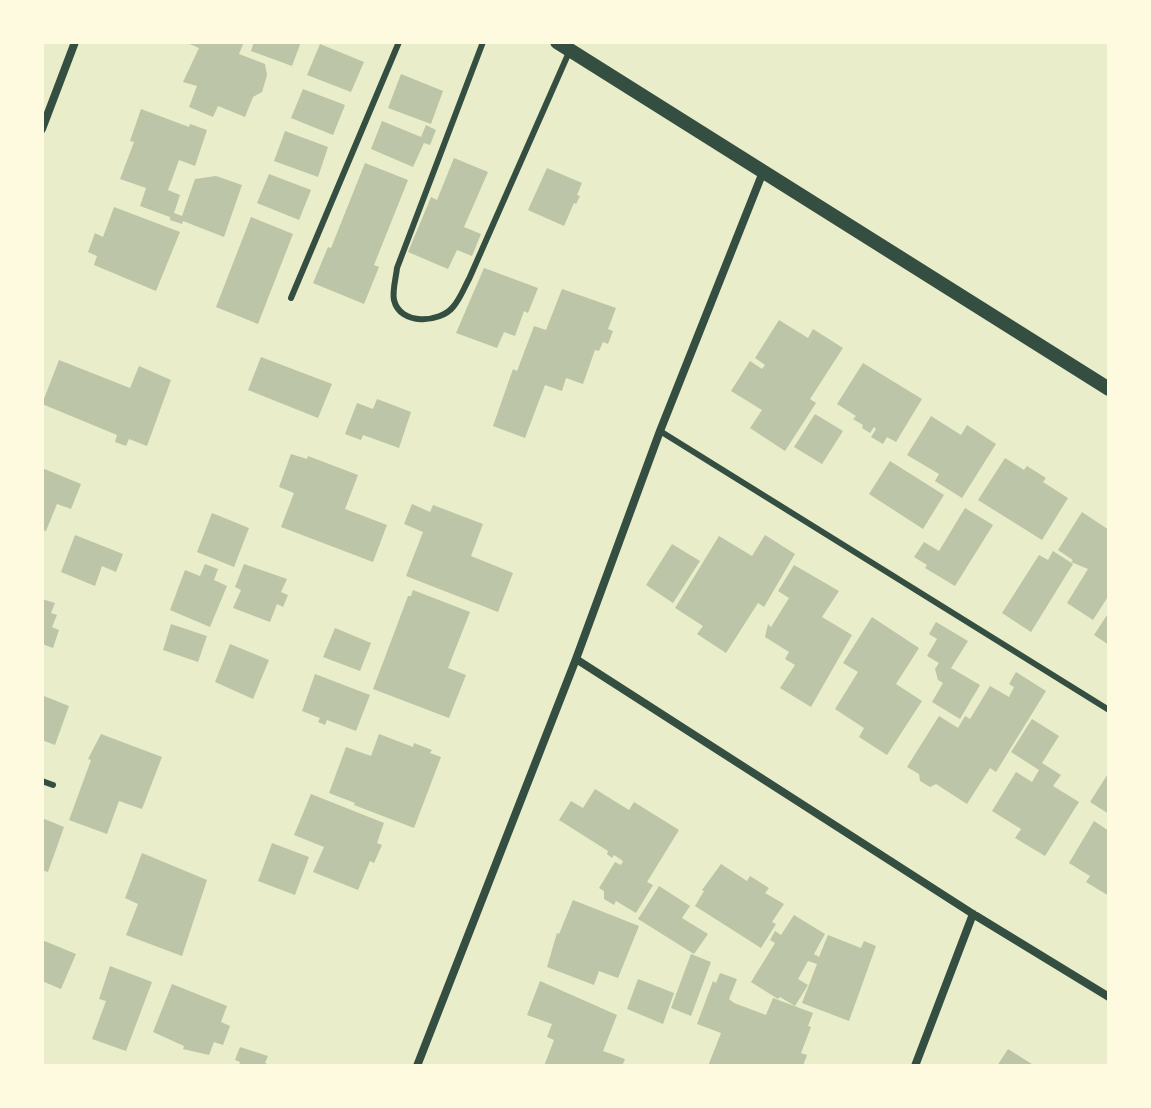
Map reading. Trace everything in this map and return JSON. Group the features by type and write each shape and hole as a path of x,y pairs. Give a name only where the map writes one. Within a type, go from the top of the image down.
{"street":[{"path":"42,129 75,42"},
{"path":"563,46 1109,389"},
{"path":"417,1066 576,659 660,431 763,172"},
{"path":"576,659 973,914 1109,997"},
{"path":"915,1066 973,914"}],"lane":[{"path":"291,298 399,42"},
{"path":"483,42 397,268 394,300 401,312 417,319 438,318 453,308 469,279 563,46"},
{"path":"660,431 1109,710"},
{"path":"42,781 53,785"}],"building":[{"path":"185,42 244,42 239,54 265,64 267,75 262,92 253,97 245,117 218,106 213,117 189,107 197,86 183,82 199,48"},
{"path":"254,42 301,42 292,66 251,51"},
{"path":"320,44 364,62 351,92 307,75"},
{"path":"401,74 443,91 431,124 388,108"},
{"path":"303,89 345,105 333,135 291,118"},
{"path":"141,109 189,127 190,124 207,130 195,166 179,160 168,190 180,195 174,213 182,216 195,179 216,176 242,185 224,237 183,221 182,224 170,220 170,217 140,206 146,188 120,179 134,142 130,141"},
{"path":"382,121 421,137 426,125 436,130 430,145 424,143 413,167 371,149"},
{"path":"285,131 328,147 318,177 274,161"},
{"path":"454,158 488,172 464,227 481,234 472,256 457,250 448,269 408,252 431,197 437,200"},
{"path":"365,163 408,180 374,265 379,267 364,304 313,283 328,247 331,248"},
{"path":"547,168 582,183 577,195 580,196 564,226 528,210"},
{"path":"269,174 311,190 299,220 257,203"},
{"path":"114,207 180,232 156,291 94,265 97,256 88,252 95,233 103,237"},
{"path":"251,217 293,234 258,324 216,307"},
{"path":"484,268 538,288 528,313 524,311 515,336 504,332 497,348 456,333"},
{"path":"562,289 616,308 608,329 613,331 608,344 603,342 599,351 595,350 583,384 566,378 562,391 545,385 525,438 493,426 513,369 517,371 534,326 546,330"},
{"path":"779,320 808,338 813,329 843,348 810,399 816,403 785,451 750,428 762,410 731,391 750,361 762,369 765,365 755,358"},
{"path":"261,357 332,384 318,418 248,390"},
{"path":"59,360 130,388 139,366 171,380 147,446 129,439 126,446 115,442 117,435 42,404"},
{"path":"863,363 922,399 896,442 887,437 883,444 871,437 876,429 874,427 870,433 853,419 856,416 837,404"},
{"path":"377,399 411,412 399,448 363,435 361,440 345,434 357,403 373,409"},
{"path":"815,414 843,431 822,464 794,447"},
{"path":"931,416 961,435 967,425 996,444 962,498 935,481 939,474 907,455"},
{"path":"291,454 307,459 308,456 358,475 345,509 387,525 373,562 281,527 294,493 279,487"},
{"path":"1005,458 1024,470 1027,466 1046,478 1043,482 1068,498 1042,540 978,500"},
{"path":"890,461 944,495 923,529 869,494"},
{"path":"42,468 81,484 71,509 57,504 46,531 42,530"},
{"path":"412,504 430,512 433,505 483,524 471,556 513,573 498,612 406,576 423,532 404,524"},
{"path":"965,508 993,525 955,586 925,568 927,565 914,557 924,542 939,551"},
{"path":"1082,512 1109,530 1109,595 1093,620 1067,603 1088,569 1071,562 1073,560 1058,550"},
{"path":"212,513 249,528 234,567 197,552"},
{"path":"75,535 123,554 116,572 102,566 95,586 61,572"},
{"path":"765,535 795,554 764,607 758,603 726,653 697,634 703,626 675,608 719,536 752,556"},
{"path":"672,544 700,561 673,603 646,585"},
{"path":"1053,551 1073,564 1031,632 1002,613 1039,555 1048,560"},
{"path":"205,564 218,569 214,580 227,586 210,627 170,610 185,570 200,576"},
{"path":"244,564 287,579 281,592 288,595 283,607 277,604 270,622 233,608 241,590 235,587"},
{"path":"794,565 839,591 822,617 852,635 811,707 780,688 795,665 785,659 789,652 765,637 768,624 771,627 789,598 778,591"},
{"path":"413,590 470,612 448,668 466,675 449,718 373,689"},
{"path":"42,599 55,603 51,613 57,615 52,627 59,630 53,648 42,644"},
{"path":"1109,612 1109,645 1094,635"},
{"path":"872,617 919,648 896,684 922,701 887,755 859,737 864,728 835,709 858,672 843,663"},
{"path":"936,622 968,641 951,668 980,685 960,719 932,702 943,683 938,680 935,669 939,663 927,656 937,639 929,634"},
{"path":"171,624 207,636 198,662 163,650"},
{"path":"335,628 371,643 360,671 323,657"},
{"path":"230,644 269,660 253,699 215,682"},
{"path":"1016,672 1046,691 996,772 990,768 967,804 936,784 930,787 920,781 919,774 907,767 939,716 958,728 965,716 970,719 990,686 1009,697 1014,687 1009,684"},
{"path":"315,674 370,695 356,731 327,720 325,725 318,722 320,718 302,711"},
{"path":"44,696 69,706 55,745 42,740"},
{"path":"1032,719 1059,736 1042,763 1061,775 1053,786 1079,802 1045,856 1015,838 1021,829 992,811 1016,772 1032,782 1039,770 1011,752"},
{"path":"101,734 162,757 142,809 119,801 107,834 69,820 91,760 88,759"},
{"path":"379,734 413,747 414,743 441,757 414,828 329,793 346,747 371,756"},
{"path":"1109,772 1109,814 1090,802"},
{"path":"595,789 629,810 634,802 679,830 647,882 653,885 636,913 616,901 614,905 604,899 604,891 599,888 615,862 621,865 623,861 614,855 612,858 608,851 559,820 571,801 583,808"},
{"path":"311,794 384,823 377,843 382,845 374,863 370,861 358,890 313,872 324,847 294,835"},
{"path":"42,818 64,827 48,872 42,870"},
{"path":"1094,821 1109,831 1109,896 1086,882 1090,876 1069,863"},
{"path":"272,843 309,857 295,895 258,881"},
{"path":"142,853 207,880 182,956 126,935 138,904 125,898"},
{"path":"721,864 747,881 750,876 769,888 765,893 784,904 761,948 695,906 702,890"},
{"path":"659,886 690,906 682,918 708,934 694,954 638,919"},
{"path":"573,900 639,926 618,978 599,971 594,985 547,967 557,933"},
{"path":"794,915 825,934 814,954 819,957 828,935 861,948 864,941 876,946 849,1021 802,1003 817,964 808,961 798,979 808,985 795,1006 751,982 775,943 770,940 775,931 781,935"},
{"path":"42,940 76,954 61,989 42,981"},
{"path":"691,954 711,962 691,1016 671,1008"},
{"path":"110,966 152,982 126,1051 92,1039 106,1001 99,999"},
{"path":"720,973 737,979 729,999 734,1003 766,1015 773,998 813,1013 801,1053 807,1055 803,1066 708,1066 721,1033 697,1024 713,981 716,983"},
{"path":"638,979 674,993 663,1024 627,1009"},
{"path":"540,981 617,1015 603,1051 625,1059 622,1066 544,1066 554,1040 547,1037 552,1024 527,1015"},
{"path":"172,984 227,1006 221,1022 230,1026 223,1045 214,1042 209,1055 183,1049 184,1046 153,1032"},
{"path":"240,1047 268,1056 265,1063 273,1066 239,1066 240,1062 235,1060"},
{"path":"1008,1049 1035,1066 997,1066"}]}
